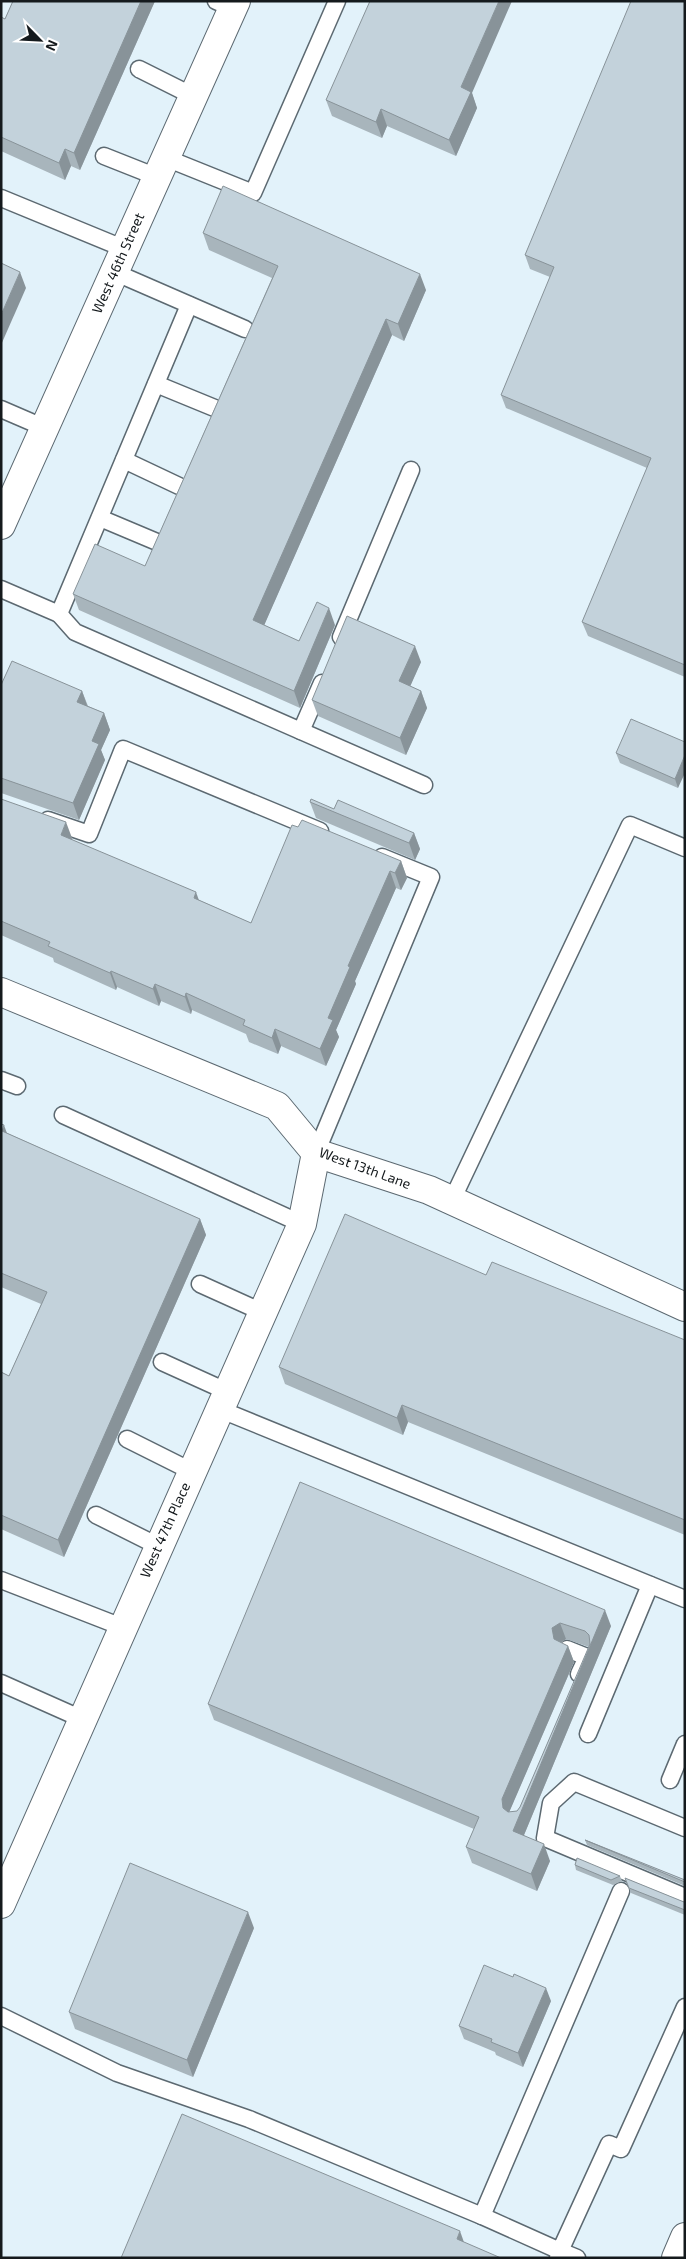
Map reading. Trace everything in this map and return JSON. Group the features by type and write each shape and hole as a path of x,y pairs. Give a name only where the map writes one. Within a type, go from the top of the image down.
{"street":[{"name":"West 46th Street","path":"4,513 45,428 194,96 228,4"},
{"name":"West 13th Lane","path":"1,992 277,1106 316,1153 429,1190 685,1307"},
{"name":"West 47th Place","path":"2,1900 302,1224 316,1153"},
{"path":"676,2258 685,2238"}],"lane":[{"path":"104,156 161,168 253,194 337,1"},
{"path":"139,68 194,96"},
{"path":"1,198 120,260 189,305 245,329"},
{"path":"59,614 189,305"},
{"path":"156,384 217,410"},
{"path":"1,409 45,428"},
{"path":"124,460 179,486"},
{"path":"335,650 411,470"},
{"path":"100,518 157,542"},
{"path":"1,588 59,614 75,632 424,785"},
{"path":"301,731 328,668"},
{"path":"29,813 89,834 123,749 339,839"},
{"path":"452,1200 630,824 685,848"},
{"path":"316,1153 431,877 366,850"},
{"path":"1,1080 17,1086"},
{"path":"63,1115 302,1224"},
{"path":"200,1284 262,1312"},
{"path":"162,1362 223,1400 685,1599"},
{"path":"127,1439 191,1471"},
{"path":"96,1515 158,1546"},
{"path":"1,1580 122,1627"},
{"path":"588,1734 650,1584"},
{"path":"567,1649 587,1657 571,1693"},
{"path":"1,1683 82,1719"},
{"path":"670,1780 685,1744"},
{"path":"685,1828 574,1782 551,1803 545,1838 685,1897"},
{"path":"482,2216 621,1891"},
{"path":"559,2254 609,2144 621,2149 685,2007"},
{"path":"1,2016 117,2073 249,2119 482,2216 559,2254 577,2258"}],"building":[{"path":"13,1 141,1 74,153 65,149 59,163 1,137 1,17 5,19"},
{"path":"370,1 499,1 461,87 471,92 449,140 381,109 376,122 326,100"},
{"path":"631,1 685,1 685,665 582,622 651,458 501,395 554,267 525,255"},
{"path":"223,186 420,274 398,324 386,319 253,620 299,641 317,602 329,608 294,691 73,594 95,544 145,566 278,266 203,233"},
{"path":"1,263 20,272 1,315"},
{"path":"347,616 415,646 399,681 421,691 400,738 312,700"},
{"path":"12,661 82,691 77,702 104,713 92,741 99,744 73,803 1,778 1,685"},
{"path":"631,719 685,742 685,755 675,779 616,753"},
{"path":"1,799 66,822 61,835 196,892 194,898 251,923 292,825 298,827 302,820 401,861 395,873 390,871 348,966 350,967 328,1018 333,1020 320,1049 275,1029 272,1038 243,1025 245,1020 186,993 185,997 155,984 153,989 111,971 110,973 48,946 50,942 1,921"},
{"path":"311,799 334,809 338,800 414,833 409,843 310,802"},
{"path":"1,1124 4,1125 2,1131 200,1219 58,1540 1,1515 1,1372 9,1376 47,1292 1,1273"},
{"path":"345,1214 486,1275 492,1262 685,1340 685,1520 402,1405 397,1418 279,1367"},
{"path":"300,1482 605,1610 513,1831 544,1844 531,1874 466,1847 479,1817 208,1704","holes":["560,1623 585,1631 589,1635 590,1644 520,1807 517,1811 508,1812 503,1808 502,1799 568,1646 554,1639 552,1628"]},
{"path":"585,1840 685,1880 685,1882"},
{"path":"577,1858 620,1876 611,1880 575,1865"},
{"path":"130,1863 248,1912 187,2060 69,2012"},
{"path":"625,1878 685,1901 685,1910 629,1888"},
{"path":"484,1965 513,1977 514,1974 546,1988 518,2053 491,2042 492,2039 459,2026"},
{"path":"182,2114 460,2231 457,2239 501,2258 121,2258"}]}
